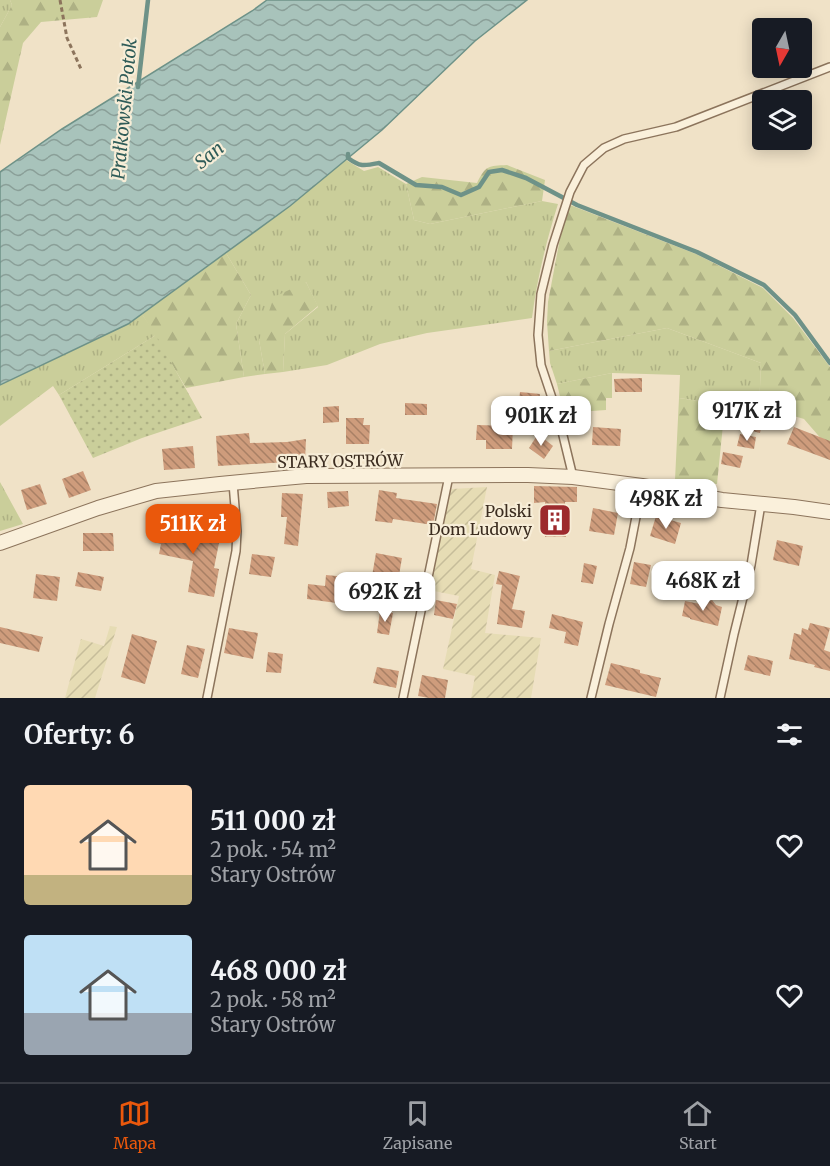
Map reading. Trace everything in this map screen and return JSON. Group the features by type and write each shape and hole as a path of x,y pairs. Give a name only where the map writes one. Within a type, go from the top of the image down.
{"street":[{"name":"STARY OSTRÓW","path":"0,543 98,508 156,491 306,476 528,475 573,477 722,500 830,513"}],"lane":[{"path":"573,477 559,418 541,364 538,335 541,294 553,245 570,192 584,165 604,148 624,139 676,127 830,67"},
{"path":"403,698 449,476"},
{"path":"207,698 236,551 233,483"},
{"path":"591,698 630,548 642,486"},
{"path":"720,698 751,565 761,504"}],"path":[{"path":"60,0 67,38 81,69"}],"shaded area":[{"path":"487,487 471,569 495,575 485,633 541,638 531,698 471,698 475,676 443,669 459,596 429,590 450,491"},
{"path":"110,626 117,627 95,698 65,698 81,639 104,646"}],"green space":[{"path":"0,0 10,0 12,5 0,27"},
{"path":"10,0 103,0 97,17 41,22 23,43 0,145 0,27 12,5"},
{"path":"346,160 364,171 378,167 406,184 414,220 430,224 542,201 558,204 542,261 532,318 427,333 380,344 327,365 283,372 285,334 318,307 306,282 259,340 265,374 244,377 236,324 251,295 226,253 290,206"},
{"path":"507,165 545,180 542,201 430,224 414,220 406,184 422,177 477,183 488,168"},
{"path":"570,205 696,254 763,288 793,318 830,367 830,449 804,419 759,410 761,363 667,328 549,351 548,302 561,233"},
{"path":"226,253 251,295 236,324 244,377 186,388 142,314"},
{"path":"306,282 318,306 285,334 283,372 265,374 259,340 274,297"},
{"path":"142,314 156,335 59,395 53,386 0,426 0,385 128,324"},
{"path":"667,328 761,363 759,410 679,398 680,375 612,373 557,384 550,363 549,351"},
{"path":"156,335 202,418 142,438 93,458 59,395"},
{"path":"612,373 612,398 606,398 606,410 564,413 557,384"},
{"path":"679,398 725,405 717,484 675,480"},
{"path":"0,482 23,524 0,531"}],"water":[{"name":"San","path":"267,0 527,0 475,41 382,130 290,206 128,324 0,385 0,172 62,129"}],"building":[{"path":"642,378 642,392 615,392 614,379"},
{"path":"520,392 540,394 538,420 517,418"},
{"path":"405,403 427,404 427,415 405,415"},
{"path":"339,406 339,422 323,423 323,407"},
{"path":"752,412 764,414 760,433 748,430"},
{"path":"346,418 364,418 363,425 370,425 369,444 346,444"},
{"path":"477,425 513,426 512,449 486,449 486,440 476,440"},
{"path":"593,427 621,429 620,446 592,445"},
{"path":"794,427 830,441 830,460 787,444"},
{"path":"249,433 250,443 306,439 305,461 218,466 216,436"},
{"path":"538,434 553,446 544,459 529,448"},
{"path":"740,434 756,437 754,449 737,446"},
{"path":"193,446 195,468 164,470 162,449"},
{"path":"723,452 743,456 740,468 721,464"},
{"path":"83,471 91,490 69,498 62,479"},
{"path":"40,484 47,504 27,510 21,490"},
{"name":"Polski Dom Ludowy","path":"534,486 577,487 577,502 565,502 566,537 545,537 545,502 534,503"},
{"path":"379,490 397,493 396,498 437,504 433,525 393,519 392,523 375,521"},
{"path":"348,491 349,506 328,508 327,492"},
{"path":"282,493 303,494 298,546 284,544 287,517 281,517"},
{"path":"593,508 618,513 614,535 589,531"},
{"path":"656,516 681,523 675,544 650,536"},
{"path":"158,524 195,533 195,528 221,533 214,568 219,569 214,597 188,592 193,561 159,554 161,544 154,542"},
{"path":"83,533 113,533 114,551 83,551"},
{"path":"777,540 803,546 799,566 773,560"},
{"path":"376,553 402,558 398,581 372,576"},
{"path":"252,554 275,557 271,577 249,574"},
{"path":"634,562 651,565 646,587 630,584"},
{"path":"584,563 597,566 593,584 581,582"},
{"path":"499,571 520,576 512,609 525,611 522,628 497,624 502,585 496,584"},
{"path":"78,572 104,577 101,591 75,586"},
{"path":"36,574 60,577 57,601 33,598"},
{"path":"326,575 347,577 344,604 307,599 308,584 325,586"},
{"path":"436,600 457,604 453,619 434,615"},
{"path":"712,600 716,605 722,607 718,626 682,616 685,601 700,604 700,602 706,603"},
{"path":"380,611 393,613 389,635 377,633"},
{"path":"552,614 583,622 578,646 564,643 566,632 549,628"},
{"path":"810,623 830,628 824,650 830,652 830,671 789,659 794,633 801,635 802,628 808,630"},
{"path":"0,627 43,637 39,652 0,643"},
{"path":"229,628 258,633 253,659 224,653"},
{"path":"132,634 157,641 145,684 121,677"},
{"path":"187,645 205,649 198,678 181,674"},
{"path":"268,652 283,654 281,673 266,672"},
{"path":"748,655 773,661 770,676 744,670"},
{"path":"611,663 661,678 656,697 605,685"},
{"path":"377,667 399,671 396,688 373,683"},
{"path":"422,675 448,680 445,698 418,696"}],"waterway":[{"name":"Prałkowski Potok","path":"138,87 148,0"},
{"path":"348,154 348,158 356,163 366,165 379,163 416,185 442,187 461,195 479,187 489,172 502,170 526,178 577,205 697,252 764,285 795,315 830,363"}],"place":[{"name":"Polski Dom Ludowy","path":"555,520"}]}
